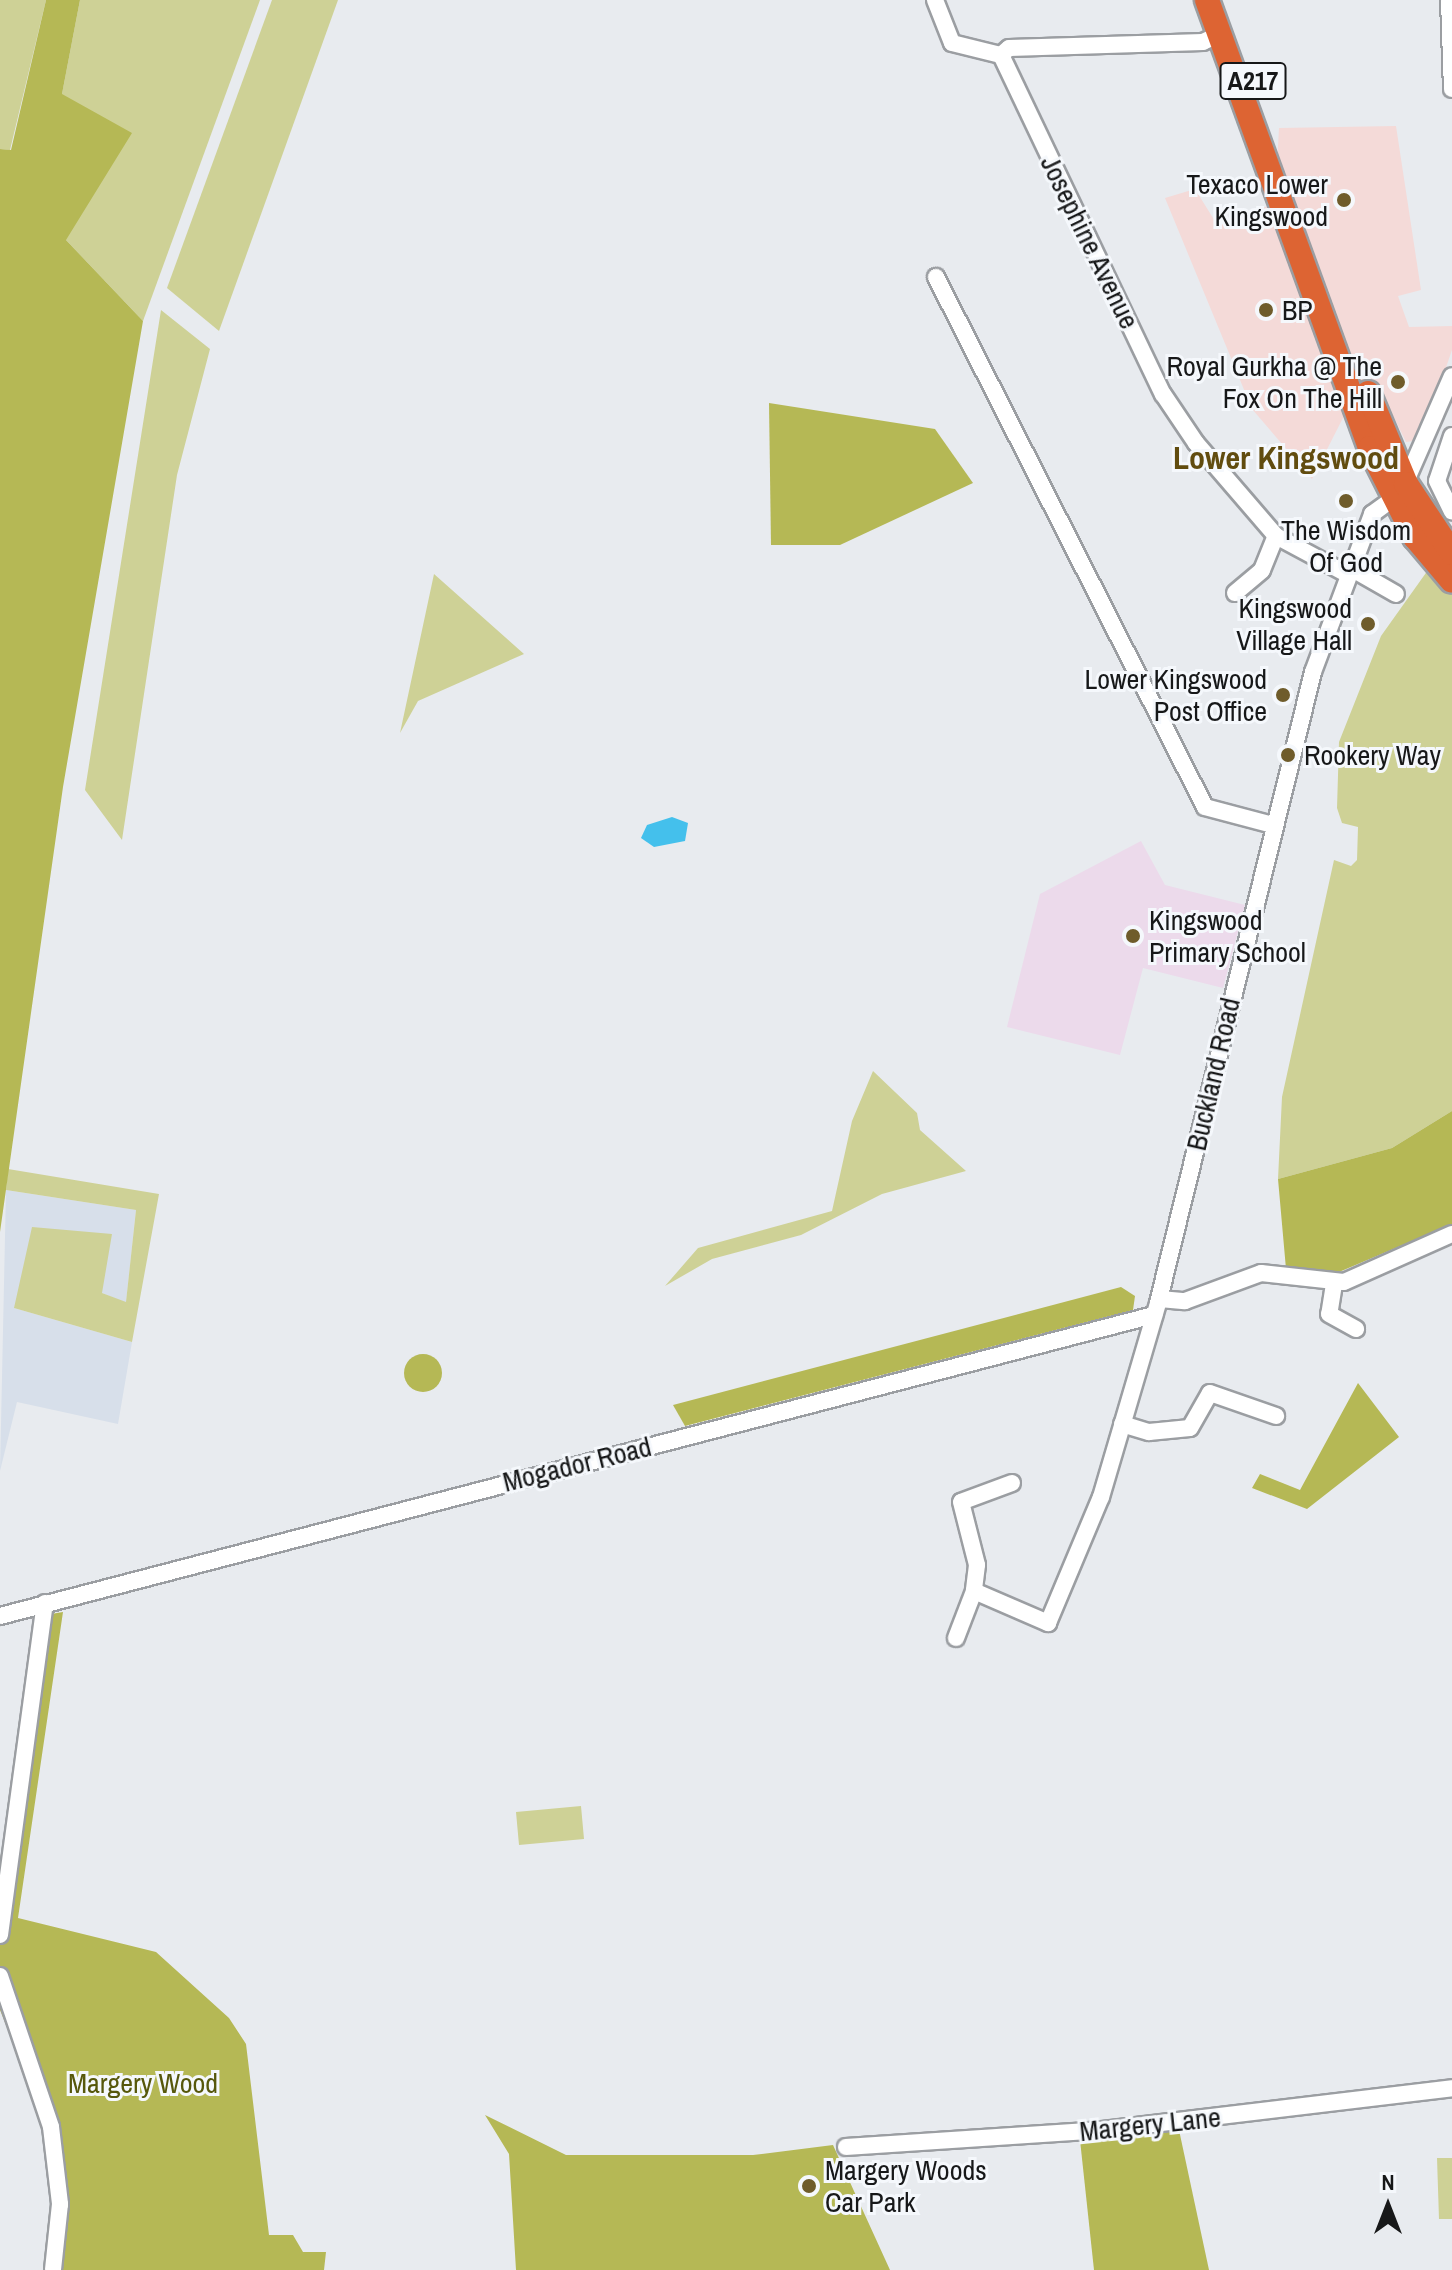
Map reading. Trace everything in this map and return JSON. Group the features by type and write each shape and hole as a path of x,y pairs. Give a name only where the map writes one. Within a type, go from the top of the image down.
{"highway":[{"name":"A217","path":"1207,0 1400,491 1452,581"},
{"name":"A217","path":"1223,0 1387,442 1400,491 1452,553"}],"street":[{"path":"935,0 952,43 1001,55 1009,48 1203,42 1220,34"},
{"path":"1449,0 1452,89"},
{"name":"Josephine Avenue","path":"1001,55 1163,394 1276,536 1396,594"},
{"path":"936,277 1205,807 1273,825"},
{"path":"1400,491 1426,448 1448,400 1452,376"},
{"path":"1452,436 1437,481 1452,512"},
{"path":"1387,442 1426,448"},
{"name":"Buckland Road","path":"974,1591 1048,1623 1122,1424 1157,1307 1273,825 1348,570 1381,500 1400,491"},
{"path":"1235,593 1262,570 1276,536"},
{"path":"1356,1329 1329,1314 1334,1284 1452,1234"},
{"name":"Mogador Road","path":"0,1616 1185,1301 1261,1273 1334,1284"},
{"path":"1122,1424 1149,1432 1190,1428 1210,1393 1276,1416"},
{"path":"956,1638 974,1591 977,1565 961,1502 1012,1483"},
{"path":"0,1935 45,1603"},
{"path":"0,1976 51,2127 60,2204 53,2270"},
{"name":"Margery Lane","path":"846,2147 1102,2130 1452,2088"}],"shaded area":[{"path":"1396,126 1421,290 1398,296 1409,327 1452,326 1452,350 1421,440 1406,442 1387,403 1348,408 1312,479 1252,409 1165,198 1195,189 1218,226 1275,203 1279,128"},
{"name":"Kingswood Primary School","path":"1141,841 1165,885 1245,905 1223,988 1143,968 1120,1055 1007,1027 1040,894"},
{"path":"6,1190 136,1210 126,1303 102,1293 14,1308 132,1342 118,1424 17,1402 0,1471"}],"green space":[{"path":"0,0 46,0 10,150 0,149"},
{"path":"46,0 80,0 62,94 132,133 66,240 143,321 63,787 0,1232 0,149 11,150"},
{"path":"80,0 260,0 143,321 66,240 62,94"},
{"path":"272,0 338,0 219,331 167,288"},
{"path":"161,310 210,349 177,475 122,840 85,790"},
{"path":"769,403 935,429 973,483 840,545 771,545"},
{"path":"1428,570 1452,592 1452,1111 1392,1148 1278,1179 1282,1097 1334,860 1351,866 1357,860 1358,827 1342,823 1337,808 1339,742 1381,636"},
{"path":"434,574 524,654 418,701 400,733"},
{"path":"873,1071 917,1113 920,1130 966,1171 882,1194 801,1235 712,1259 665,1286 698,1248 832,1211 852,1121"},
{"path":"1452,1111 1452,1224 1332,1275 1286,1269 1278,1179 1392,1148"},
{"path":"8,1169 159,1194 132,1342 14,1308 32,1227 112,1234 102,1293 126,1302 136,1210 6,1190"},
{"path":"1121,1287 1135,1296 1133,1310 685,1426 673,1405"},
{"path":"423,1354 436,1360 442,1373 436,1386 423,1392 410,1386 404,1373 410,1360"},
{"path":"1358,1383 1399,1437 1307,1509 1252,1488 1260,1474 1300,1490"},
{"name":"Margery Wood","path":"63,1612 18,1918 156,1952 229,2018 246,2044 269,2235 293,2235 303,2252 326,2252 324,2270 43,2270 54,2214 44,2120 0,2010 0,1911 51,1614"},
{"path":"581,1806 584,1839 519,1845 516,1812"},
{"path":"485,2115 566,2155 753,2155 833,2145 890,2270 516,2270 509,2154"},
{"path":"1179,2130 1209,2270 1094,2270 1080,2140"},
{"path":"1437,2158 1452,2158 1452,2219 1439,2219"}],"water":[{"path":"672,817 688,823 685,841 654,847 641,838 647,825"}],"place":[{"name":"Texaco Lower Kingswood","path":"1344,200"},
{"name":"BP","path":"1266,310"},
{"name":"Royal Gurkha @ The Fox On The Hill","path":"1398,382"},
{"name":"The Wisdom Of God","path":"1346,501"},
{"name":"Kingswood Village Hall","path":"1368,624"},
{"name":"Lower Kingswood Post Office","path":"1283,695"},
{"name":"Rookery Way","path":"1288,755"},
{"name":"Kingswood Primary School","path":"1133,936"},
{"name":"Margery Woods Car Park","path":"809,2186"}],"district":[{"name":"Lower Kingswood","path":"1286,458"}]}
